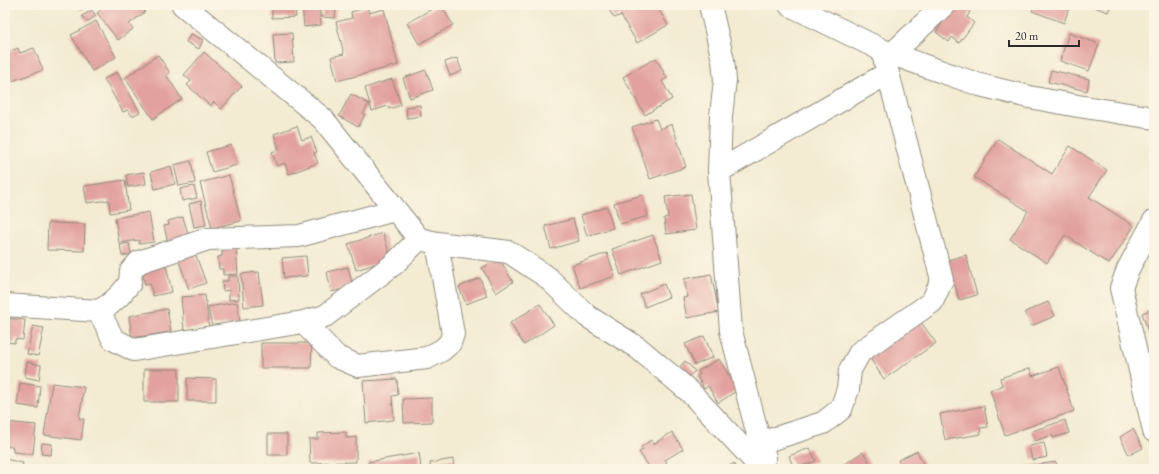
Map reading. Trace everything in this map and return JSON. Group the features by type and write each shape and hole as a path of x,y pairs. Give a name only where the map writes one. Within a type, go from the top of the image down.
{"street":[{"path":"183,5 323,119 395,210 428,241 453,334 450,343 442,350 427,358 358,366 337,357 303,322"},
{"path":"710,5 723,60 725,80 721,116 719,171 731,331 760,443 770,469"},
{"path":"790,5 887,59 1029,97 1154,118"},
{"path":"719,171 887,59 944,5"},
{"path":"760,443 823,423 841,409 848,389 850,370 860,352 932,302 942,280 887,59"},
{"path":"5,305 99,311 120,295 130,283 131,271 139,262 208,239 299,236 395,210"},
{"path":"1154,222 1128,269 1121,288 1154,431"},
{"path":"99,311 113,339 134,350 303,322 325,316 394,264 428,241 509,252 547,276 587,316 638,348 689,391 761,469"}],"building":[{"path":"77,5 88,5 81,10"},
{"path":"107,5 139,5 145,12 129,24 133,29 118,40 97,13"},
{"path":"272,5 295,5 296,17 272,18"},
{"path":"302,5 319,5 321,25 304,27"},
{"path":"323,5 342,5 342,8 336,8 335,18 322,17"},
{"path":"441,5 453,25 419,44 407,23"},
{"path":"606,5 656,5 668,25 637,43 621,15 614,18"},
{"path":"955,5 960,5 970,12 967,17 974,23 959,43 952,37 949,42 936,32"},
{"path":"1034,5 1070,5 1064,23 1032,11"},
{"path":"1089,5 1111,5 1108,12"},
{"path":"367,7 369,13 384,9 398,65 337,81 331,57 344,54 336,22 352,18 351,12"},
{"path":"92,10 96,16 87,22 82,16"},
{"path":"96,21 116,57 92,71 71,35"},
{"path":"292,33 294,62 275,63 273,34"},
{"path":"1069,33 1099,44 1089,71 1060,61"},
{"path":"191,34 203,40 199,49 186,42"},
{"path":"18,48 20,53 34,48 43,70 12,81 5,62 5,53"},
{"path":"204,52 242,86 221,109 214,102 210,106 187,85 191,81 184,75"},
{"path":"158,55 170,73 166,75 182,99 153,119 125,78"},
{"path":"457,58 462,71 450,76 445,62"},
{"path":"656,58 667,78 662,81 672,99 645,115 623,77"},
{"path":"426,70 433,90 410,98 403,78"},
{"path":"1051,70 1089,79 1087,91 1048,82"},
{"path":"117,72 140,112 132,116 128,110 123,112 104,79"},
{"path":"392,79 401,105 389,109 388,106 372,111 365,88"},
{"path":"351,94 369,104 358,127 339,116"},
{"path":"420,105 421,116 407,118 406,107"},
{"path":"656,119 660,129 672,124 686,167 650,179 632,127"},
{"path":"297,126 302,140 311,137 317,152 314,153 318,163 289,174 285,163 277,166 272,152 279,149 274,134"},
{"path":"998,139 1052,174 1070,146 1107,170 1089,197 1134,226 1109,264 1065,235 1047,263 1010,239 1028,211 974,177"},
{"path":"231,145 237,165 212,172 206,152"},
{"path":"191,161 195,183 179,186 174,165"},
{"path":"171,166 175,184 155,189 151,172"},
{"path":"5,169 7,169 10,191 5,192"},
{"path":"144,172 146,184 128,187 126,175"},
{"path":"229,175 241,221 212,228 200,183"},
{"path":"125,180 129,210 110,213 109,200 87,203 84,186"},
{"path":"194,186 197,198 182,201 180,189"},
{"path":"691,194 696,230 666,234 664,218 668,217 665,197"},
{"path":"642,195 648,216 620,224 614,203"},
{"path":"201,201 206,225 194,227 189,204"},
{"path":"607,207 613,228 587,236 581,215"},
{"path":"149,212 154,242 139,244 139,240 119,243 115,218"},
{"path":"183,217 189,237 168,243 164,226 169,225 168,221"},
{"path":"573,219 579,241 551,249 545,226"},
{"path":"48,223 85,224 84,251 47,250"},
{"path":"383,233 391,259 356,270 348,244"},
{"path":"653,235 662,260 621,275 612,249"},
{"path":"129,243 131,254 122,256 120,245"},
{"path":"236,248 238,274 223,275 223,269 219,269 218,257 222,256 222,249"},
{"path":"195,253 206,283 189,289 178,259"},
{"path":"607,253 615,276 580,288 572,265"},
{"path":"966,255 977,295 959,300 948,260"},
{"path":"306,256 308,276 284,278 282,258"},
{"path":"499,258 513,282 496,293 482,268"},
{"path":"166,265 172,292 153,296 150,284 145,285 142,271"},
{"path":"348,267 353,287 331,292 327,272"},
{"path":"259,272 263,305 244,307 241,274"},
{"path":"711,274 719,312 687,318 683,298 688,297 684,279"},
{"path":"228,276 238,276 239,299 229,300 229,290 223,291 222,281 228,281"},
{"path":"480,278 487,296 466,304 459,287"},
{"path":"664,284 669,297 645,307 640,294"},
{"path":"205,295 209,327 184,330 181,297"},
{"path":"237,302 240,322 212,326 208,307"},
{"path":"1048,302 1055,316 1031,326 1025,312"},
{"path":"540,304 554,325 524,345 510,323"},
{"path":"167,309 171,332 132,338 129,316"},
{"path":"1154,309 1154,349 1142,313"},
{"path":"5,318 25,320 23,340 15,339 15,343 5,342"},
{"path":"918,318 936,343 884,379 867,354"},
{"path":"33,326 44,328 38,356 27,354"},
{"path":"704,336 713,357 695,365 685,344"},
{"path":"261,343 312,343 311,368 261,368"},
{"path":"719,359 738,390 718,403 708,386 704,389 697,376 700,374 698,371"},
{"path":"685,361 695,371 688,377 679,368"},
{"path":"27,362 41,365 39,380 25,377"},
{"path":"1059,367 1074,411 1005,435 990,390 1002,386 1000,378 1030,368 1032,376"},
{"path":"144,369 179,369 179,402 144,402"},
{"path":"187,378 216,379 216,401 187,401"},
{"path":"397,379 398,395 392,396 394,420 366,423 363,381"},
{"path":"20,383 40,386 38,408 17,405"},
{"path":"52,383 84,387 79,419 84,419 81,440 44,435"},
{"path":"432,398 432,422 404,423 403,399"},
{"path":"984,406 988,427 980,428 981,434 945,440 940,414"},
{"path":"1065,420 1069,433 1053,438 1052,435 1035,441 1032,431"},
{"path":"5,422 36,425 33,454 13,452 13,447 5,446"},
{"path":"1133,429 1143,448 1129,455 1120,437"},
{"path":"346,432 346,438 356,437 356,462 310,463 309,439 318,439 318,433"},
{"path":"672,432 683,449 665,460 667,462 657,469 654,466 650,468 639,452 643,450 641,447 651,440 654,444"},
{"path":"268,434 287,434 287,455 268,455"},
{"path":"42,443 52,444 51,455 41,454"},
{"path":"1044,443 1047,457 1032,460 1029,446"},
{"path":"810,448 816,461 794,469 789,456"},
{"path":"917,451 926,469 902,469 898,460"},
{"path":"863,452 874,469 838,468"},
{"path":"419,453 421,468 369,469 368,462"},
{"path":"5,459 23,463 22,468 25,469 5,469"},
{"path":"453,459 454,469 431,469 430,463"},
{"path":"1056,462 1058,469 1022,469 1021,467"},
{"path":"734,463 737,469 725,469"}]}
